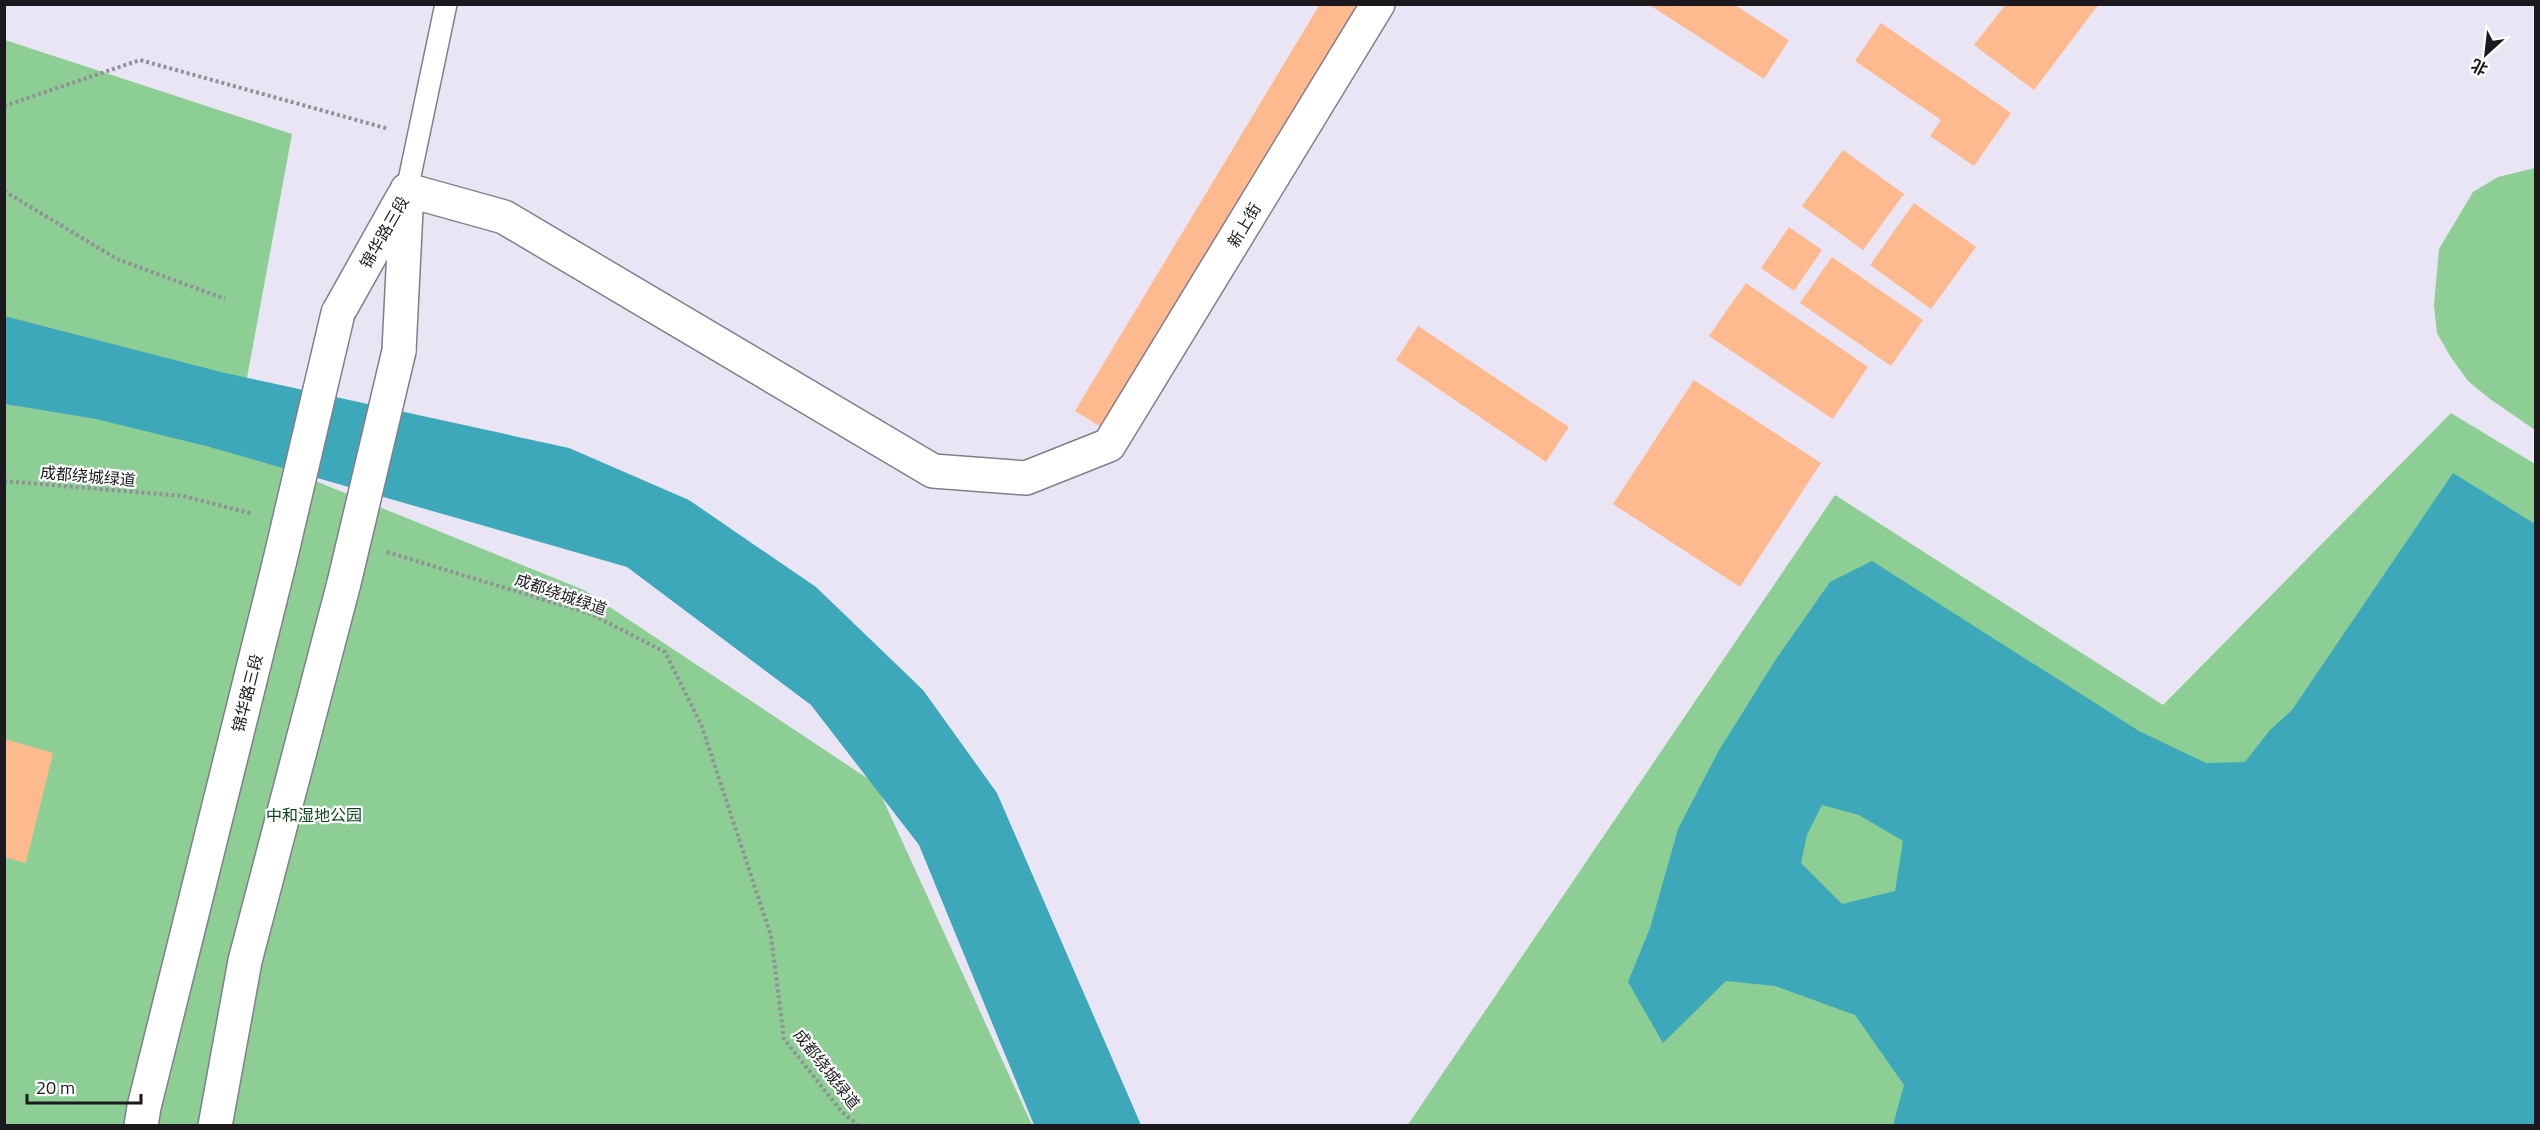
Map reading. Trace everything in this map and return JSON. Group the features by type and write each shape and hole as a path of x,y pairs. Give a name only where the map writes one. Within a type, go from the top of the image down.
{"main road":[{"name":"新上街","path":"407,190 504,217 933,471 1026,478 1109,445 1378,4"},
{"name":"锦华路三段","path":"141,1125 280,560 338,313 407,190"},
{"name":"锦华路三段","path":"215,1125 245,961 344,583 399,351 407,190"}],"lane":[{"path":"407,190 446,4"}],"path":[{"path":"4,106 140,60 418,138"},
{"path":"4,191 117,259 225,299"},
{"name":"成都绕城绿道","path":"4,481 183,496 261,516"},
{"name":"成都绕城绿道","path":"385,551 591,614 665,652 701,724 771,936 784,1039 842,1112 859,1125"}],"green space":[{"name":"中和湿地公园","path":"5,40 292,134 234,448 584,590 876,784 1032,1125 5,1126"},
{"path":"2536,168 2535,430 2468,381 2437,333 2434,305 2439,249 2473,192 2498,177"},
{"path":"2451,413 2535,464 2535,1125 1407,1126 1835,495 2163,705"}],"water":[{"path":"4,316 221,372 569,448 689,500 816,587 923,690 997,793 1141,1125 1034,1125 919,845 811,705 627,567 206,446 96,419 5,404"},
{"path":"2453,473 2535,524 2535,1125 1893,1125 1904,1085 1855,1015 1775,986 1726,981 1663,1043 1628,982 1650,928 1678,829 1718,752 1776,659 1830,582 1872,561 2139,731 2206,763 2245,762 2270,730 2292,710","holes":["1822,805 1859,815 1903,841 1895,891 1842,904 1801,863 1807,835"]}],"building":[{"path":"1320,4 1364,4 1104,429 1075,411"},
{"path":"1648,4 1733,4 1789,40 1764,79"},
{"path":"2006,4 2099,4 2034,90 1974,45"},
{"path":"1881,23 2011,113 1974,166 1930,136 1941,120 1855,61"},
{"path":"1843,150 1904,194 1863,250 1802,206"},
{"path":"1914,203 1976,247 1931,309 1870,265"},
{"path":"1789,227 1822,250 1794,291 1761,268"},
{"path":"1832,257 1923,320 1891,366 1800,303"},
{"path":"1746,283 1868,367 1833,419 1709,336"},
{"path":"1418,326 1569,427 1546,462 1396,360"},
{"path":"1694,380 1821,463 1740,587 1613,504"},
{"path":"4,739 53,753 26,863 4,857"}]}
